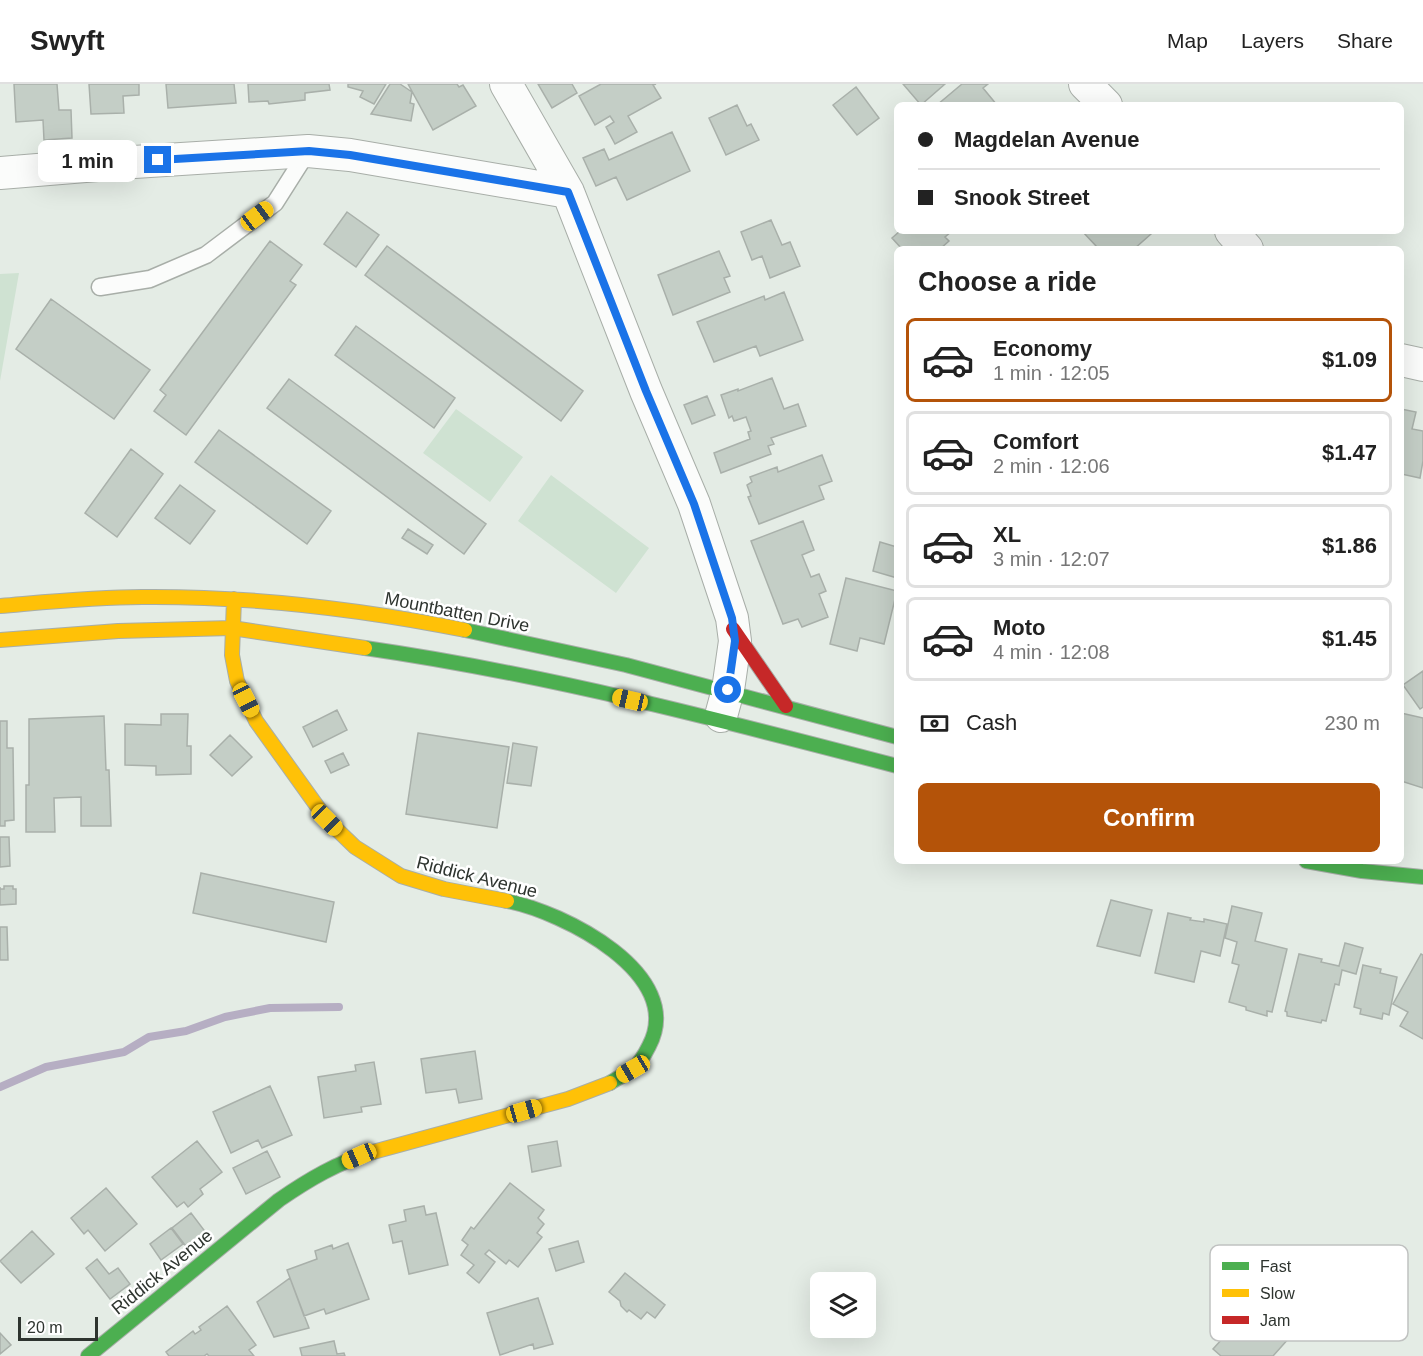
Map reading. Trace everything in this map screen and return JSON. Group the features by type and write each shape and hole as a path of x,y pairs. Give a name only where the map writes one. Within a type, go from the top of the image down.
{"main road":[{"name":"Mountbatten Drive","path":"0,606 75,599 162,596 234,599 387,616 484,633 728,690 894,736"},
{"name":"Riddick Avenue","path":"88,1356 279,1200 313,1177 359,1156 568,1099 609,1083 633,1069 644,1055 655,1034 656,1017 652,999 642,977 616,952 582,931 528,905 444,890 401,876 355,847 321,812 256,721 237,681 234,669 232,628 234,599"},
{"path":"0,640 118,631 232,628 454,661 720,720 894,765"},
{"path":"733,629 786,706"},
{"path":"1323,864 1362,871 1423,877"}],"street":[{"path":"506,84 568,192 646,391 694,504 732,618 735,641 728,690 720,720"},
{"path":"1085,84 1104,102"},
{"path":"0,173 309,151 350,155 568,192"},
{"path":"1234,234 1244,246"},
{"path":"1404,361 1423,365"}],"lane":[{"path":"100,287 150,279 206,255 274,203 309,151"}],"green space":[{"path":"19,273 0,381 0,274"},
{"path":"456,409 523,457 490,502 423,453"},
{"path":"551,475 649,548 616,593 518,521"}],"building":[{"path":"14,84 57,84 59,110 71,110 72,138 44,140 43,120 16,122"},
{"path":"89,84 139,84 139,95 123,96 124,113 91,114"},
{"path":"166,84 234,84 236,103 168,108"},
{"path":"248,84 329,84 330,90 305,93 305,100 269,104 268,101 249,102"},
{"path":"348,84 386,84 374,104 360,97 363,91 348,87"},
{"path":"390,84 400,84 412,92 410,103 414,104 411,121 371,114"},
{"path":"408,84 457,84 459,87 463,85 476,106 433,130"},
{"path":"538,84 572,84 577,93 552,108"},
{"path":"601,84 656,84 653,85 661,98 628,116 637,132 615,144 606,127 614,122 610,116 595,125 579,96"},
{"path":"903,84 945,84 924,102 918,102"},
{"path":"962,84 988,84 983,88 995,102 941,102"},
{"path":"856,87 879,118 857,135 833,105"},
{"path":"737,105 747,126 751,124 759,140 726,155 709,118"},
{"path":"672,132 690,171 627,200 616,177 596,186 583,158 604,149 609,160"},
{"path":"347,212 379,235 356,267 324,244"},
{"path":"771,220 782,245 790,242 800,266 770,278 762,256 752,260 741,232"},
{"path":"897,234 948,234 945,237 949,241 943,246 899,246 892,238"},
{"path":"1085,234 1151,234 1137,246 1096,246"},
{"path":"270,241 302,265 290,281 296,285 186,435 154,411 166,395 160,390"},
{"path":"387,246 583,391 561,421 365,275"},
{"path":"719,251 730,276 724,278 730,292 673,315 658,275"},
{"path":"784,292 803,340 760,356 756,346 714,362 697,322 764,296 765,300"},
{"path":"51,299 150,370 114,419 16,349"},
{"path":"356,326 455,398 434,428 335,355"},
{"path":"772,378 784,409 798,404 806,426 771,438 774,444 768,446 771,454 721,473 714,453 750,439 748,432 751,431 746,417 734,421 732,416 729,418 721,395"},
{"path":"289,379 486,524 464,554 267,408"},
{"path":"707,396 715,415 692,424 684,405"},
{"path":"1404,410 1416,412 1412,429 1423,431 1423,461 1420,478 1404,475"},
{"path":"219,430 331,511 307,544 195,462"},
{"path":"131,449 163,474 117,537 85,513"},
{"path":"822,455 832,481 819,486 824,499 759,524 748,497 751,496 747,485 752,482 750,477 777,467 778,472"},
{"path":"180,485 215,511 190,544 155,518"},
{"path":"803,521 814,550 802,555 811,577 819,574 826,591 819,594 828,617 802,627 798,619 783,624 751,541"},
{"path":"408,529 433,545 427,554 402,538"},
{"path":"880,542 894,546 894,577 873,571"},
{"path":"846,578 894,590 894,603 884,644 860,638 857,651 830,644"},
{"path":"1423,671 1423,707 1420,709 1404,684"},
{"path":"337,710 347,730 313,747 303,727"},
{"path":"161,714 188,714 187,746 191,746 191,774 156,775 156,766 125,765 125,724 161,725"},
{"path":"1404,714 1423,718 1423,788 1404,782"},
{"path":"104,716 111,826 81,826 81,797 54,798 55,832 26,832 29,719"},
{"path":"0,721 7,721 7,748 13,748 14,820 5,821 5,826 0,826"},
{"path":"418,733 509,747 497,828 406,814"},
{"path":"230,735 252,757 232,776 210,755"},
{"path":"513,743 537,747 531,786 507,783"},
{"path":"343,753 349,765 331,773 325,761"},
{"path":"0,837 9,837 10,866 0,867"},
{"path":"201,873 334,902 326,942 193,913"},
{"path":"4,886 13,886 13,889 16,889 16,904 0,905 0,889 4,889"},
{"path":"1111,900 1152,910 1140,956 1097,946"},
{"path":"1232,906 1262,913 1255,941 1287,949 1272,1012 1267,1011 1267,1016 1229,1002 1239,965 1232,963 1237,942 1225,938"},
{"path":"1168,913 1191,918 1190,920 1204,922 1204,919 1227,924 1220,956 1201,951 1194,982 1155,973"},
{"path":"0,927 7,927 8,960 0,960"},
{"path":"1345,943 1363,948 1356,974 1342,970 1339,985 1335,984 1326,1021 1322,1020 1321,1023 1287,1016 1285,1011 1299,954 1322,959 1321,962 1339,966"},
{"path":"1421,954 1423,955 1423,1039 1400,1026 1408,1012 1393,1004"},
{"path":"1363,965 1381,969 1380,973 1397,977 1389,1015 1383,1013 1382,1019 1360,1014 1361,1009 1354,1007"},
{"path":"475,1051 482,1099 459,1103 456,1089 426,1093 421,1059"},
{"path":"374,1062 381,1104 361,1107 362,1112 324,1118 318,1077 356,1071 355,1065"},
{"path":"270,1086 292,1135 262,1148 258,1140 231,1153 213,1112"},
{"path":"197,1141 222,1172 200,1189 203,1194 188,1207 184,1202 177,1207 152,1177"},
{"path":"557,1141 561,1166 532,1172 528,1146"},
{"path":"267,1151 280,1177 246,1194 233,1168"},
{"path":"510,1183 544,1210 538,1218 544,1224 537,1233 542,1237 518,1267 509,1260 506,1264 489,1250 485,1254 495,1262 479,1283 467,1273 474,1265 461,1255 468,1245 462,1240 471,1227 474,1229"},
{"path":"106,1188 137,1224 105,1251 88,1230 84,1234 71,1218"},
{"path":"424,1206 426,1215 436,1213 448,1265 409,1274 402,1241 393,1243 389,1225 406,1221 404,1210"},
{"path":"191,1213 207,1234 188,1249 172,1228"},
{"path":"171,1228 183,1244 161,1260 150,1244"},
{"path":"32,1231 54,1254 21,1283 0,1261"},
{"path":"578,1241 584,1262 556,1271 549,1249"},
{"path":"348,1243 369,1299 326,1314 324,1309 304,1316 287,1270 317,1259 315,1251 332,1245 333,1249"},
{"path":"97,1259 109,1274 118,1268 130,1284 110,1299 86,1268"},
{"path":"625,1273 665,1305 655,1318 647,1312 641,1319 629,1310 627,1312 621,1306 620,1301 609,1292"},
{"path":"290,1278 309,1328 274,1337 257,1302"},
{"path":"538,1298 553,1344 534,1349 533,1344 500,1355 487,1313"},
{"path":"227,1306 256,1345 249,1350 254,1356 209,1356 207,1354 204,1356 169,1356 166,1352 193,1331 195,1334 201,1330 199,1327"},
{"path":"0,1333 11,1345 0,1354"},
{"path":"334,1341 337,1354 344,1353 345,1356 302,1356 300,1348"},
{"path":"1220,1341 1286,1341 1273,1356 1221,1356 1213,1349"}],"waterway":[{"path":"0,1087 46,1067 124,1052 149,1037 186,1031 225,1017 270,1008 339,1007"}],"traffic: fast":[{"path":"465,630 626,665 894,736"},
{"path":"365,648 566,685 699,715 894,765"},
{"path":"1323,864 1362,871 1423,877"},
{"path":"507,901 531,907 587,933 636,971 651,995 656,1020 649,1046 636,1067 610,1083"},
{"path":"88,1356 279,1200 324,1172 373,1152"}],"traffic: slow":[{"path":"0,606 124,597 264,601 345,610 465,630"},
{"path":"234,599 232,655 237,681 256,721 327,820 355,847 401,876 444,889 507,901"},
{"path":"0,640 118,631 232,628 365,648"},
{"path":"373,1152 568,1099 610,1083"}],"traffic: jam":[{"path":"733,629 786,706"}],"route":[{"path":"158,160 309,151 350,155 568,192 646,391 694,504 732,618 735,641 728,690"}]}
